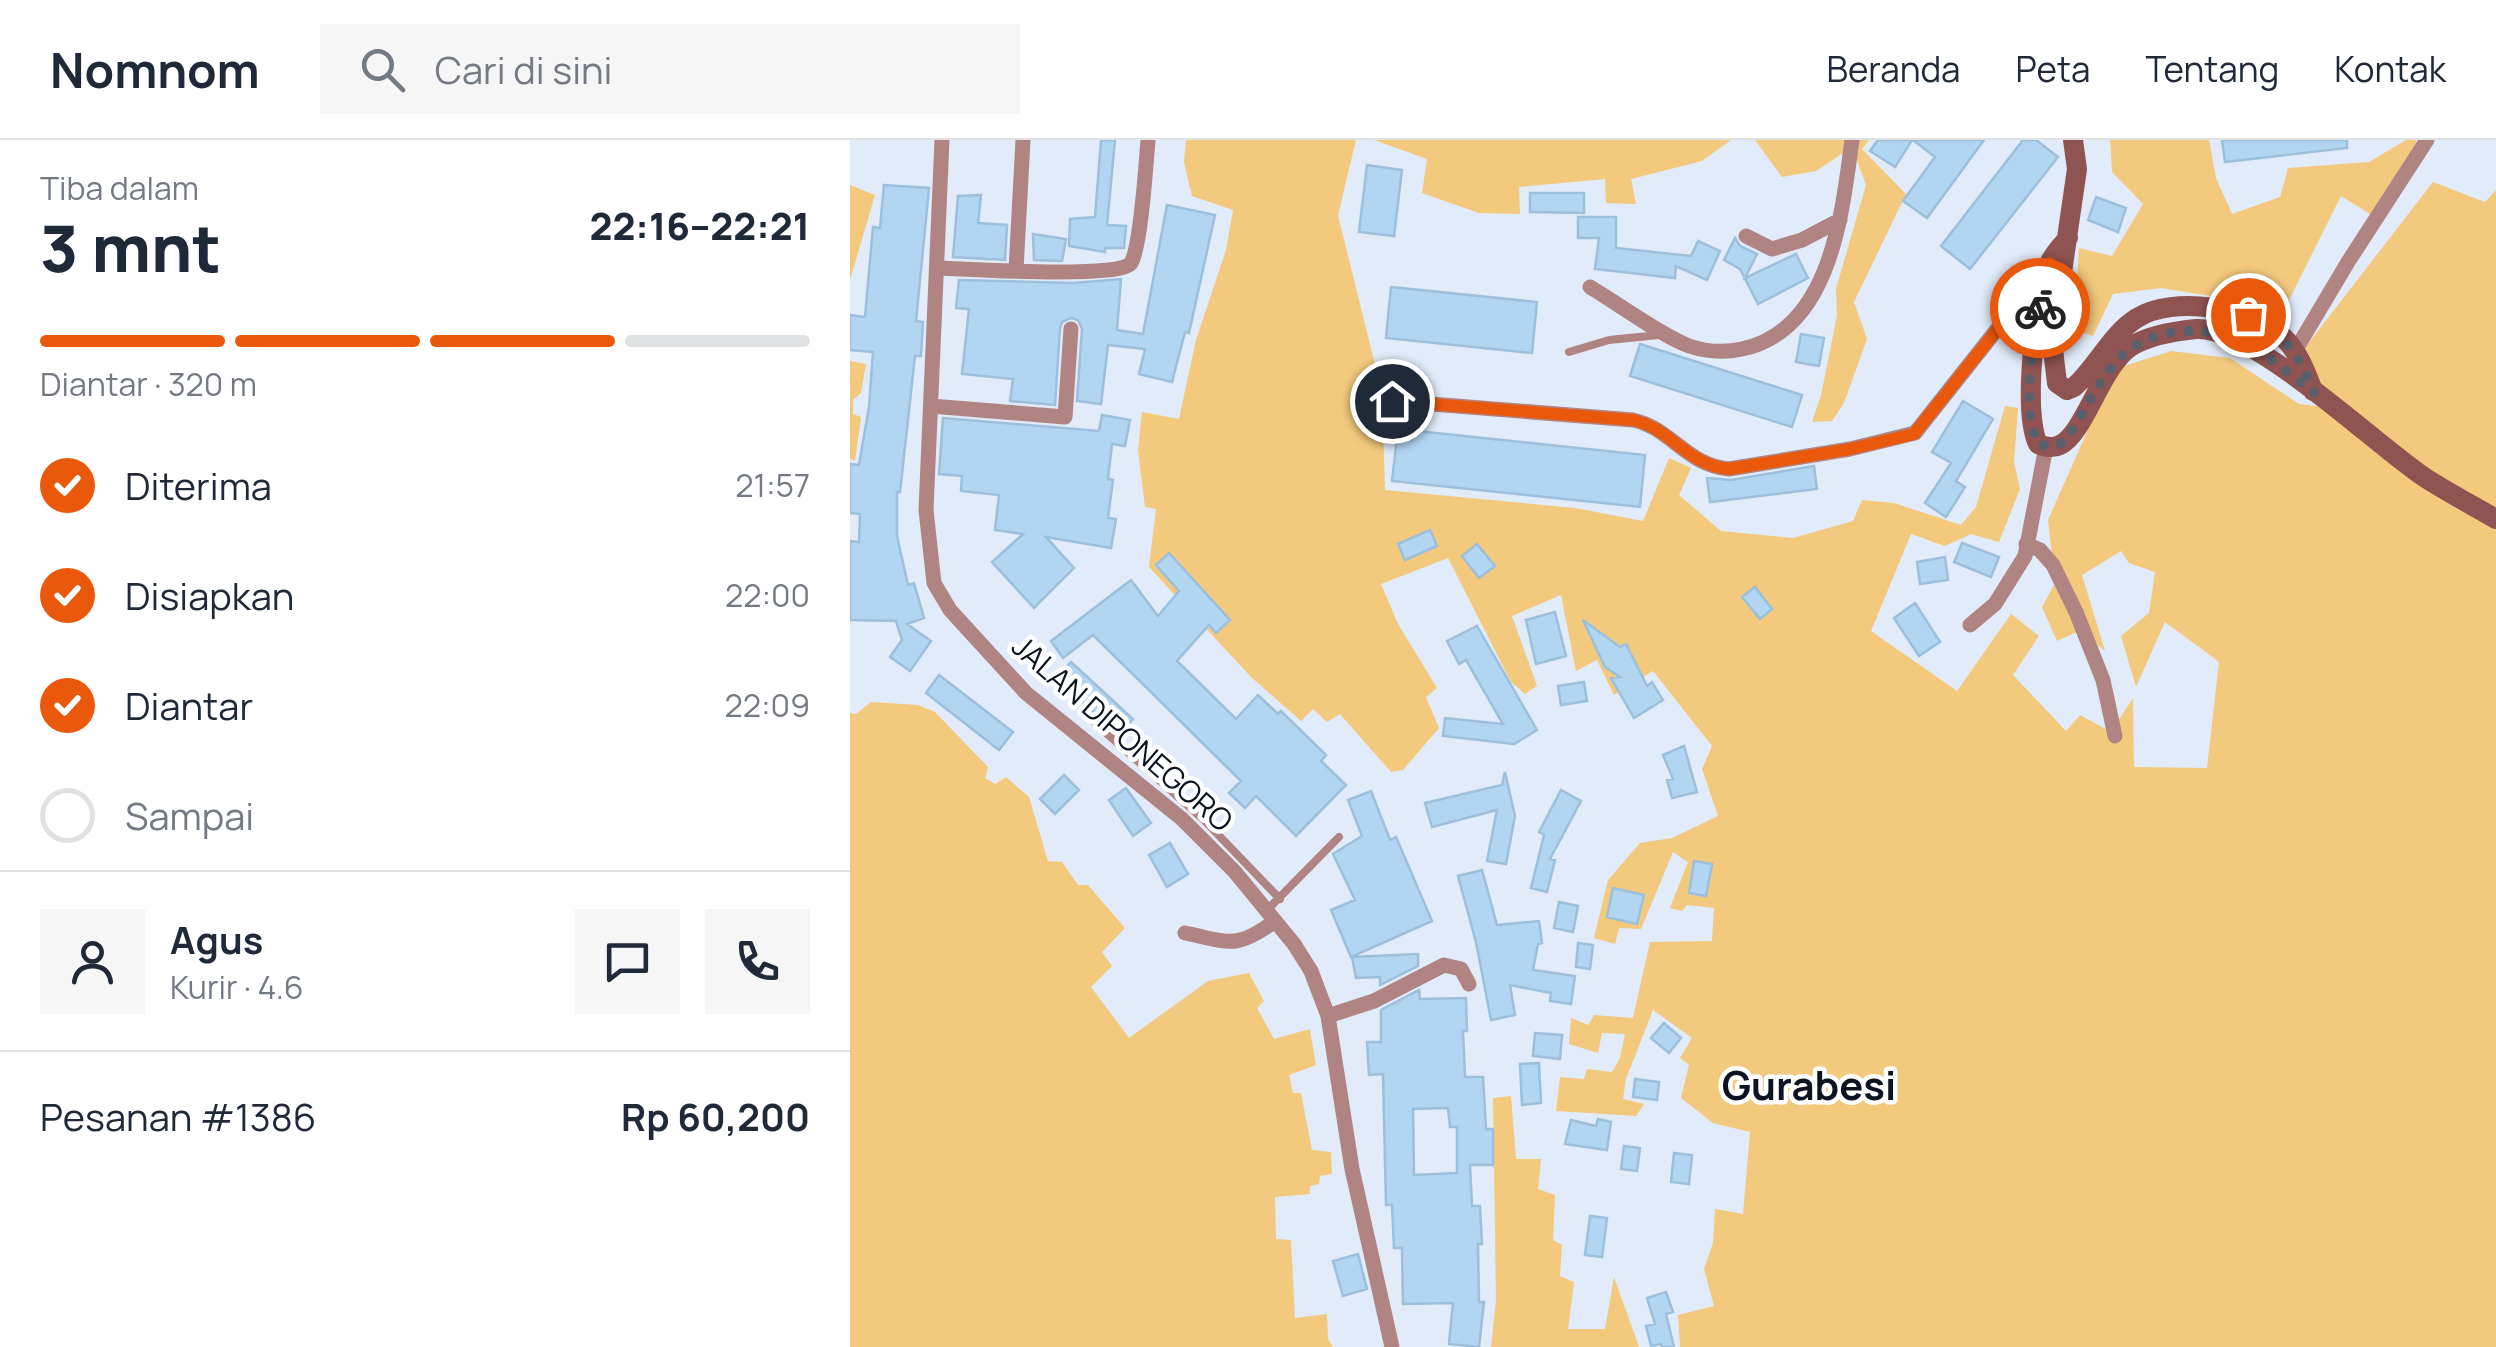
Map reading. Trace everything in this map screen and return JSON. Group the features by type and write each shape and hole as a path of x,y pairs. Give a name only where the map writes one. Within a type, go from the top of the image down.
{"street":[{"name":"JALAN DIPONEGORO","path":"942,140 926,510 934,583 950,610 1026,693 1182,819 1234,872 1294,944 1311,972 1328,1016 1352,1169 1392,1347"},
{"path":"1016,270 1023,140"},
{"path":"939,268 1122,270 1131,263 1148,140"},
{"path":"1590,287 1686,345 1712,352 1759,346 1783,332 1805,308 1831,255 1852,140"},
{"path":"2073,140 2077,169 2052,341 2057,382 2067,390 2086,377 2118,333 2136,318 2158,308 2181,305 2248,315 2283,336 2296,352 2314,393"},
{"path":"2296,352 2348,262 2428,140"},
{"path":"1746,236 1772,249 1802,240 1840,220"},
{"path":"1392,401 1633,420 1654,428 1709,467 1729,469 1914,434 2068,238"},
{"path":"2050,263 2038,316 2030,392 2033,434 2038,444 2046,447 2064,442 2102,380 2130,347 2164,333 2201,329 2234,337 2266,354 2424,477 2496,520"},
{"path":"931,406 1065,417 1071,329"},
{"path":"1970,626 1995,604 2025,556 2046,447"},
{"path":"2026,544 2048,559 2062,584 2103,680 2115,736"},
{"path":"1185,932 1243,942 1270,916"},
{"path":"1328,1016 1374,1000 1444,966 1461,969 1469,984"}],"lane":[{"path":"1569,352 1609,340 1669,334"},
{"path":"1096,724 1204,820 1280,899"},
{"path":"1270,916 1280,899 1339,837"}],"shaded area":[{"path":"1186,140 1356,140 1338,215 1382,393 1385,490 1575,508 1643,521 1669,458 1691,468 1679,495 1721,531 1793,538 1853,521 1862,500 1894,503 1961,525 1976,507 2005,406 2018,408 2014,462 2020,489 1999,542 1971,534 1945,546 1911,534 1871,631 1957,691 2011,614 2039,636 2013,675 2066,731 2080,715 2111,732 2133,698 2134,767 2207,768 2219,662 2165,622 2136,687 2121,636 2149,613 2155,572 2129,563 2121,551 2082,575 2105,651 2081,630 2057,641 2042,607 2055,583 2048,520 2115,369 2171,351 2230,358 2299,404 2326,407 2304,349 2433,182 2485,202 2496,190 2496,1347 1680,1347 1678,1315 1714,1306 1704,1269 1713,1243 1715,1209 1743,1214 1750,1132 1713,1123 1681,1098 1689,1065 1680,1058 1692,1038 1653,1010 1626,1079 1623,1099 1644,1104 1636,1116 1556,1111 1560,1077 1584,1079 1587,1069 1612,1072 1620,1058 1625,1034 1602,1033 1598,1053 1569,1044 1571,1018 1588,1025 1594,1015 1633,1018 1650,942 1712,941 1714,908 1670,908 1688,862 1673,852 1641,929 1619,928 1615,944 1594,938 1608,880 1640,843 1672,838 1718,816 1702,769 1712,746 1653,671 1614,695 1597,660 1576,671 1561,595 1512,616 1537,686 1525,694 1511,682 1448,558 1381,584 1398,624 1437,688 1426,697 1439,728 1403,770 1391,772 1340,714 1327,722 1313,709 1301,721 1251,677 1149,567 1156,509 1145,507 1138,450 1142,412 1179,419 1196,340 1226,250 1233,210 1192,196 1184,162"},
{"path":"1374,140 1731,140 1702,161 1631,179 1636,204 1606,203 1605,179 1519,187 1520,214 1479,213 1422,193 1427,159"},
{"path":"1755,140 1869,140 1862,149 1906,194 1854,302 1867,339 1844,403 1832,421 1812,422 1837,316 1836,289 1866,185 1852,147 1816,171 1782,177"},
{"path":"2110,140 2209,140 2216,178 2232,214 2280,197 2288,168 2369,162 2406,140 2415,140 2423,149 2373,216 2341,196 2285,308 2161,288 2113,294 2093,336 2074,330 2079,248 2112,256 2143,204 2112,172"},
{"path":"850,185 875,195 850,280"},
{"path":"850,361 866,364 861,393 853,400 853,414 861,417 855,460 850,459"},
{"path":"871,702 918,705 935,712 988,767 985,778 995,784 1006,777 1029,797 1048,861 1062,862 1078,885 1088,885 1125,928 1102,952 1112,966 1091,987 1129,1038 1208,981 1249,973 1264,1001 1257,1008 1274,1039 1310,1029 1316,1065 1289,1075 1293,1093 1301,1093 1312,1150 1331,1152 1332,1174 1320,1176 1319,1184 1310,1186 1310,1194 1275,1197 1276,1239 1291,1240 1295,1318 1327,1314 1328,1339 1333,1347 850,1347 850,713 856,714"},
{"path":"1511,1096 1516,1159 1541,1159 1538,1189 1555,1195 1553,1240 1562,1245 1560,1276 1574,1282 1568,1329 1605,1329 1614,1277 1639,1347 1491,1347 1496,1300 1493,1098"}],"building":[{"path":"1101,140 1115,140 1107,225 1126,226 1124,248 1105,248 1105,252 1069,246 1070,219 1095,217"},
{"path":"1878,140 1912,140 1895,167 1870,151"},
{"path":"1913,140 1984,140 1927,218 1903,201 1935,157"},
{"path":"2023,140 2036,140 2058,157 1970,269 1941,246"},
{"path":"2222,140 2347,140 2347,148 2225,162"},
{"path":"1367,165 1402,170 1394,236 1359,232"},
{"path":"884,185 929,188 916,321 923,322 921,356 915,356 897,492 897,536 908,585 914,583 924,618 907,624 931,641 910,671 890,657 902,640 896,621 850,620 850,541 859,542 860,514 850,513 850,464 859,465 873,352 850,350 850,315 865,317 873,227 880,228"},
{"path":"1530,193 1584,193 1584,213 1530,212"},
{"path":"981,195 978,223 1007,225 1005,260 953,257 958,196"},
{"path":"2096,197 2126,208 2118,232 2088,220"},
{"path":"1167,205 1215,215 1189,333 1185,332 1172,382 1139,374 1145,349 1108,345 1101,404 1077,401 1082,329 1078,320 1071,318 1062,322 1060,328 1055,405 1010,401 1013,379 962,374 969,309 956,308 959,280 1073,283 1121,279 1117,330 1143,334"},
{"path":"1578,217 1616,217 1616,248 1691,256 1698,241 1720,251 1707,280 1676,266 1675,278 1595,269 1599,238 1578,238"},
{"path":"1033,234 1066,239 1062,261 1034,260"},
{"path":"1735,238 1740,246 1757,254 1745,278 1796,254 1808,278 1758,304 1740,269 1724,260"},
{"path":"1391,287 1537,302 1532,353 1386,338"},
{"path":"1801,334 1824,338 1819,366 1796,362"},
{"path":"1640,344 1802,395 1792,427 1630,376"},
{"path":"1963,401 1993,419 1956,481 1965,487 1946,517 1925,503 1951,463 1932,452"},
{"path":"1102,415 1130,420 1125,446 1112,444 1108,518 1116,519 1111,548 1046,537 1074,568 1034,608 992,562 1023,534 995,530 999,495 961,491 962,476 939,474 943,418 1099,431"},
{"path":"1398,429 1645,455 1640,507 1392,481"},
{"path":"1814,466 1817,489 1710,502 1707,478 1731,480"},
{"path":"1430,530 1437,546 1405,560 1398,544"},
{"path":"1962,543 1999,557 1991,577 1954,562"},
{"path":"1477,544 1495,566 1479,578 1462,556"},
{"path":"1169,553 1230,620 1216,633 1209,625 1177,661 1236,719 1258,695 1278,714 1281,711 1326,755 1321,761 1346,785 1296,836 1256,796 1245,808 1229,793 1241,781 1093,635 1063,658 1051,641 1131,580 1158,616 1179,591 1156,565"},
{"path":"1945,557 1948,580 1920,584 1917,562"},
{"path":"1755,587 1772,609 1760,619 1742,597"},
{"path":"1915,603 1940,642 1919,656 1894,618"},
{"path":"1555,612 1566,656 1536,664 1526,620"},
{"path":"1583,620 1620,647 1626,644 1647,686 1652,682 1663,700 1634,718 1611,678 1620,677 1605,667"},
{"path":"1477,626 1537,730 1514,744 1443,736 1445,718 1503,724 1466,660 1459,664 1447,641"},
{"path":"1071,662 1133,719 1119,734 1055,679"},
{"path":"939,675 1013,732 999,750 926,693"},
{"path":"1584,682 1587,701 1561,705 1558,686"},
{"path":"1684,746 1697,792 1672,798 1667,780 1673,779 1663,755"},
{"path":"1505,772 1515,816 1506,864 1487,861 1497,810 1432,827 1425,803 1502,785"},
{"path":"1064,775 1079,790 1055,814 1040,799"},
{"path":"1126,788 1151,823 1133,836 1109,800"},
{"path":"1561,790 1581,801 1550,859 1555,860 1547,892 1531,888 1544,835 1539,832"},
{"path":"1371,791 1390,840 1396,837 1432,921 1351,957 1331,910 1355,900 1333,854 1362,836 1348,800"},
{"path":"1170,843 1188,874 1167,887 1149,855"},
{"path":"1694,861 1712,864 1706,896 1689,893"},
{"path":"1482,870 1497,925 1539,921 1542,943 1538,944 1533,970 1575,976 1571,1004 1550,1001 1551,993 1510,985 1515,1015 1491,1020 1458,876"},
{"path":"1613,888 1644,895 1637,924 1607,917"},
{"path":"1559,902 1578,906 1573,932 1554,928"},
{"path":"1578,943 1593,945 1590,969 1576,967"},
{"path":"1418,954 1418,966 1380,985 1380,977 1356,978 1352,957"},
{"path":"1419,990 1420,999 1466,998 1465,1077 1483,1077 1486,1129 1493,1129 1493,1165 1470,1165 1472,1206 1480,1206 1482,1244 1478,1244 1479,1302 1484,1302 1479,1347 1449,1344 1453,1303 1403,1304 1402,1248 1394,1248 1392,1205 1386,1205 1383,1074 1369,1075 1367,1042 1381,1042 1381,1010","holes":["1448,1108 1450,1127 1457,1127 1457,1173 1414,1175 1413,1109"]},
{"path":"1664,1023 1681,1038 1669,1053 1651,1038"},
{"path":"1535,1033 1562,1035 1560,1059 1533,1056"},
{"path":"1539,1063 1541,1103 1522,1105 1520,1064"},
{"path":"1635,1079 1659,1082 1657,1100 1633,1097"},
{"path":"1598,1119 1611,1122 1607,1150 1565,1144 1571,1120 1596,1126"},
{"path":"1624,1146 1640,1148 1637,1171 1621,1169"},
{"path":"1674,1153 1692,1155 1689,1184 1671,1182"},
{"path":"1590,1216 1607,1218 1602,1257 1585,1255"},
{"path":"1358,1254 1367,1289 1343,1296 1333,1261"},
{"path":"1666,1292 1673,1312 1666,1314 1674,1347 1651,1346 1646,1326 1655,1324 1647,1298"}],"way so far":[{"path":"2040,308 2030,392 2031,424 2038,444 2046,447 2058,446 2076,428 2102,380 2130,347 2164,333 2201,329 2234,337 2266,354 2314,393 2296,352 2283,336 2248,315"}],"district":[{"name":"Gurabesi","path":"1809,1086"}],"route":[{"path":"1392,401 1645,422 1691,458 1709,467 1729,469 1914,434 2050,263 2040,308"}]}
